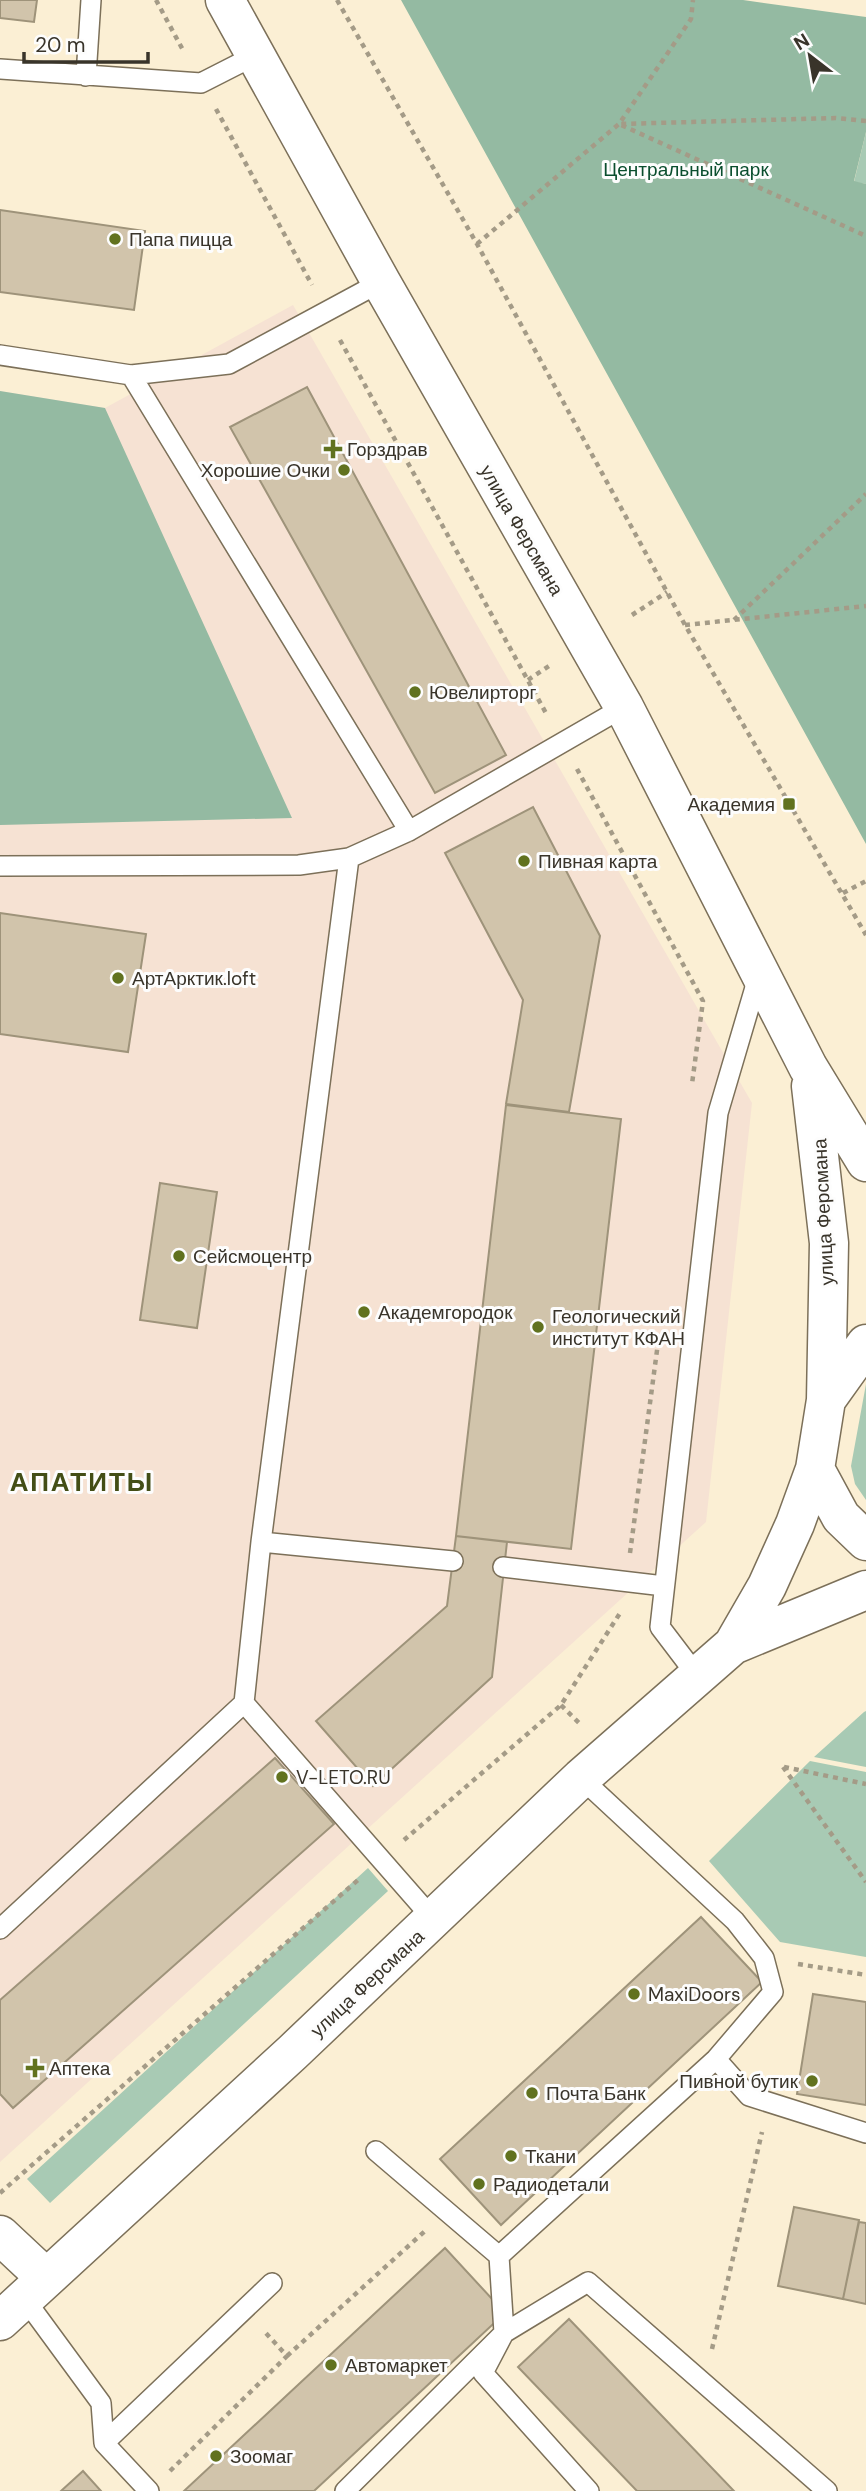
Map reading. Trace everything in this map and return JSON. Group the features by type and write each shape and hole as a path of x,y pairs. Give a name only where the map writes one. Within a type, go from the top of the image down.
{"street":[{"name":"улица Ферсмана","path":"225,0 381,282 624,707 808,1067 866,1162"},
{"name":"улица Ферсмана","path":"24,2299 434,1920 581,1778 733,1645 768,1586 815,1469 826,1400 829,1243 819,1132 808,1067"},
{"path":"826,1400 866,1344"},
{"path":"815,1469 842,1517 866,1541"},
{"name":"улица Ферсмана","path":"733,1645 866,1590"},
{"path":"0,2235 24,2299"}],"lane":[{"path":"86,76 91,0"},
{"path":"0,69 201,83 256,55"},
{"path":"0,355 131,375 229,364 381,282"},
{"path":"131,375 409,831"},
{"path":"0,866 299,865 349,858 409,831 624,707"},
{"path":"0,1929 244,1703 261,1542 349,858"},
{"path":"698,1677 660,1627 718,1113 760,974"},
{"path":"261,1542 453,1561"},
{"path":"503,1567 664,1586"},
{"path":"244,1703 434,1920"},
{"path":"499,2256 716,2059 773,1992 764,1958 735,1921 581,1778"},
{"path":"716,2059 749,2096 866,2133"},
{"path":"376,2151 499,2256 503,2333 484,2373 589,2491"},
{"path":"345,2491 503,2333 587,2281 827,2491"},
{"path":"104,2443 272,2283"},
{"path":"24,2299 101,2403 104,2443 154,2486"}],"path":[{"path":"156,0 703,1001 690,1098"},
{"path":"337,0 477,244 685,625 866,935"},
{"path":"477,244 619,124 691,19 693,0"},
{"path":"619,124 836,118 866,121"},
{"path":"619,124 866,236"},
{"path":"734,620 866,494"},
{"path":"632,615 667,592"},
{"path":"685,625 866,606"},
{"path":"528,680 549,666"},
{"path":"843,893 866,881"},
{"path":"0,2193 561,1705 622,1614 659,1333"},
{"path":"561,1705 580,1724"},
{"path":"866,1784 783,1767 866,1882"},
{"path":"764,1958 866,1975"},
{"path":"704,2384 768,2102"},
{"path":"154,2486 287,2356 417,2238"},
{"path":"245,2310 287,2356"}],"shaded area":[{"name":"Академгородок","path":"293,305 752,1103 706,1522 0,2162 0,391 105,408"}],"green space":[{"name":"Центральный парк","path":"401,0 743,0 866,17 866,132 854,181 866,184 866,844"},
{"path":"866,132 866,184 854,182"},
{"path":"0,391 105,408 292,818 0,825"},
{"path":"866,1384 866,1500 855,1484 851,1466"},
{"path":"866,1711 866,1767 814,1757 864,1712"},
{"path":"810,1761 866,1772 866,1957 780,1942 709,1861"},
{"path":"368,1868 388,1891 50,2203 27,2179"}],"building":[{"path":"0,0 37,0 34,22 0,18"},
{"path":"0,210 145,231 134,310 0,292"},
{"path":"307,387 506,755 435,793 230,427"},
{"path":"533,807 600,936 569,1112 506,1104 523,1000 445,853"},
{"path":"0,913 146,934 128,1052 0,1034"},
{"name":"Геологический институт КФАН","path":"506,1105 621,1119 571,1549 456,1536"},
{"name":"Сейсмоцентр","path":"160,1183 217,1192 197,1328 140,1320"},
{"path":"456,1536 507,1542 492,1677 373,1786 316,1721 447,1606"},
{"path":"275,1758 334,1824 13,2108 0,2094 0,2000"},
{"path":"701,1917 762,1982 501,2225 440,2159"},
{"path":"813,1994 866,2002 866,2105 797,2094"},
{"path":"794,2207 859,2220 843,2299 778,2286"},
{"path":"859,2222 866,2223 866,2304 843,2299"},
{"path":"445,2248 505,2313 314,2491 184,2491"},
{"path":"569,2319 734,2491 637,2491 518,2367"},
{"path":"83,2471 101,2491 61,2491"}],"place":[{"name":"Папа пицца","path":"115,239"},
{"name":"Горздрав","path":"333,449"},
{"name":"Хорошие Очки","path":"344,470"},
{"name":"Ювелирторг","path":"415,692"},
{"name":"Академия","path":"789,804"},
{"name":"Пивная карта","path":"524,861"},
{"name":"АртАрктик.loft","path":"118,978"},
{"name":"Сейсмоцентр","path":"179,1256"},
{"name":"Академгородок","path":"364,1312"},
{"name":"Геологический институт КФАН","path":"538,1327"},
{"name":"V-LETO.RU","path":"282,1777"},
{"name":"MaxiDoors","path":"634,1994"},
{"name":"Аптека","path":"35,2068"},
{"name":"Пивной бутик","path":"812,2081"},
{"name":"Почта Банк","path":"532,2093"},
{"name":"Ткани","path":"511,2156"},
{"name":"Радиодетали","path":"479,2184"},
{"name":"Автомаркет","path":"331,2365"},
{"name":"Зоомаг","path":"216,2456"}],"district":[{"name":"АПАТИТЫ","path":"82,1482"}]}
